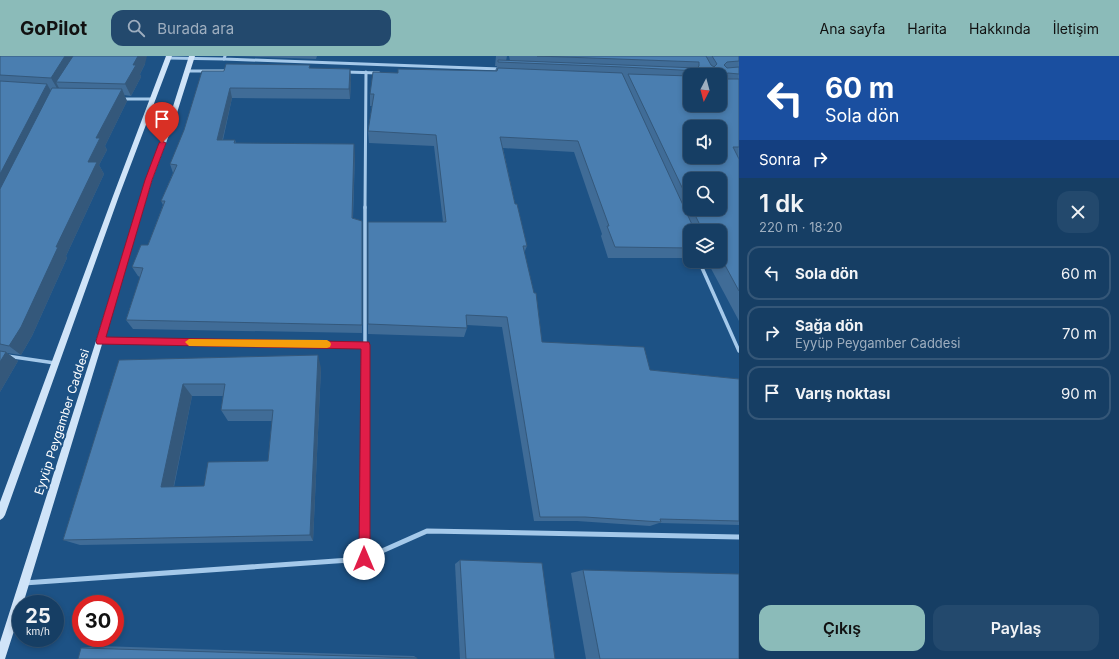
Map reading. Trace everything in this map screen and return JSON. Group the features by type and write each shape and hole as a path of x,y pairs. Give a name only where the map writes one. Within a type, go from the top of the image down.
{"main road":[{"name":"Eyyüp Peygamber Caddesi","path":"0,516 168,57"},
{"name":"Eyyüp Peygamber Caddesi","path":"0,659 149,180 172,119 192,57"}],"street":[{"path":"168,57 225,57 508,70"},
{"path":"187,71 234,70"},
{"path":"342,71 381,73"},
{"path":"364,559 366,72"},
{"path":"120,99 152,99"},
{"path":"702,268 739,351"},
{"path":"100,341 365,345"},
{"path":"0,355 56,363"},
{"path":"24,583 364,559 427,531 739,537"}],"building":[{"path":"0,56 65,56 51,78 0,75"},
{"path":"73,56 138,56 133,65 136,65 125,84 56,82"},
{"path":"537,56 706,56 711,65 714,67 717,64 712,56 739,56 739,61 727,62 724,65 727,68 697,68 699,66 699,62"},
{"path":"498,60 697,68 683,68 683,70 498,62"},
{"path":"226,64 310,65 309,68 350,69 349,89 230,88 217,140 235,140 234,143 354,144 352,218 362,221 362,325 126,320 143,268 132,267 141,245 148,245 165,201 161,201 177,165 170,164 184,130 202,71 224,71"},
{"path":"739,67 739,74 727,74 727,68"},
{"path":"498,68 622,73 683,205 683,216 688,216 692,224 683,224 683,248 615,247 607,226 609,226 578,141 500,137 515,204 517,204 527,246 523,246 534,293 536,293 542,342 644,347 650,370 739,379 739,521 660,519 661,522 585,517 540,517 507,317 466,315 467,328 368,324 368,222 446,222 436,135 368,131 374,94 370,94 373,72 398,73 398,69 497,71"},
{"path":"628,74 683,76 683,112 727,112 727,79 739,79 739,147 733,147 739,159 739,291 727,268 727,224 700,224 696,216 727,216 727,172 683,172 683,189"},
{"path":"0,81 47,84 0,174"},
{"path":"52,88 122,89 96,138 100,138 88,162 97,162 56,247 58,247 21,327 9,346 0,344 0,189"},
{"path":"0,351 6,352 0,362"},
{"path":"318,355 310,535 63,540 119,360","holes":["183,384 225,384 221,410 273,410 268,461 208,462 204,486 161,487"]},
{"path":"460,560 542,563 555,659 466,659"},
{"path":"583,570 739,574 739,659 600,659"},
{"path":"81,648 417,658 417,659 78,659"}],"slow traffic":[{"path":"189,342 327,344"}],"route":[{"path":"162,143 149,180 100,341 365,345 364,559"}]}
